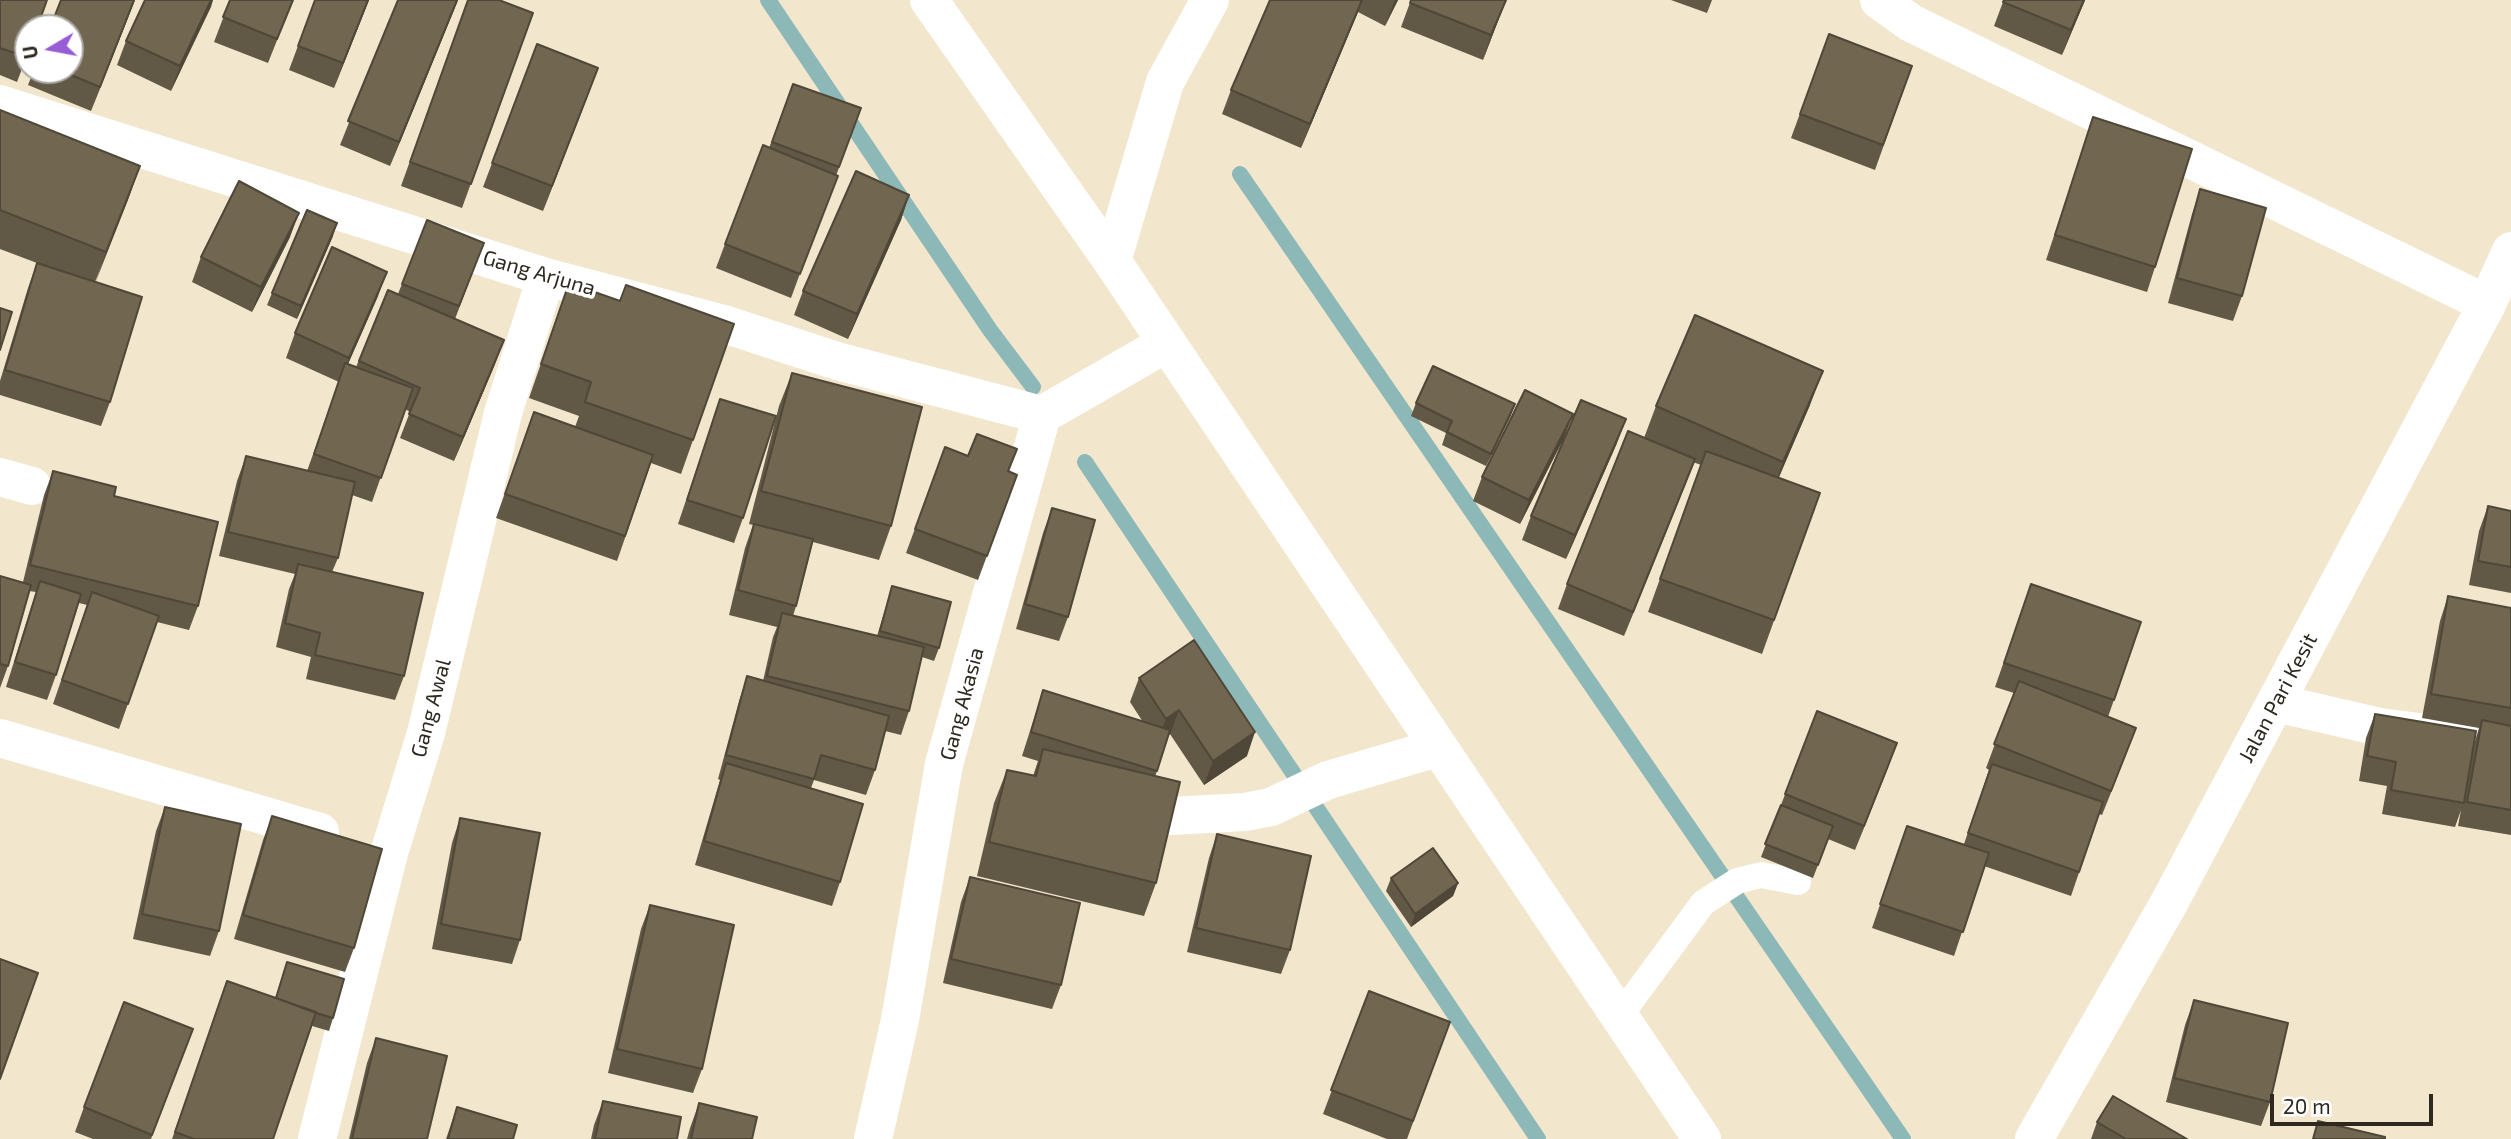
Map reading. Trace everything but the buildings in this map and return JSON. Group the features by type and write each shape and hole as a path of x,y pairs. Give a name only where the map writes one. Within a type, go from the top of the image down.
{"street":[{"path":"929,0 1112,261 1702,1139"},
{"path":"1112,261 1166,82 1210,0"},
{"path":"1878,0 1911,23 2487,304"},
{"name":"Gang Arjuna","path":"0,104 546,276 723,324 837,361 1042,415"},
{"name":"Jalan Pari Kesit","path":"2034,1139 2169,903 2487,304 2511,251"},
{"name":"Gang Awal","path":"317,1139 367,846 426,733 503,413 546,276"},
{"path":"1042,415 1167,343"},
{"name":"Gang Akasia","path":"873,1139 900,1020 944,764 1042,415"},
{"path":"2276,703 2380,727 2511,744"},
{"path":"0,738 367,846"},
{"path":"1171,816 1245,812 1271,807 1328,780 1437,748"}],"lane":[{"path":"1619,1017 1703,903 1737,881 1761,875 1798,882"}],"waterway":[{"path":"768,0 990,330 1033,387"},
{"path":"1240,174 1903,1139"},
{"path":"1085,462 1538,1139"}]}
